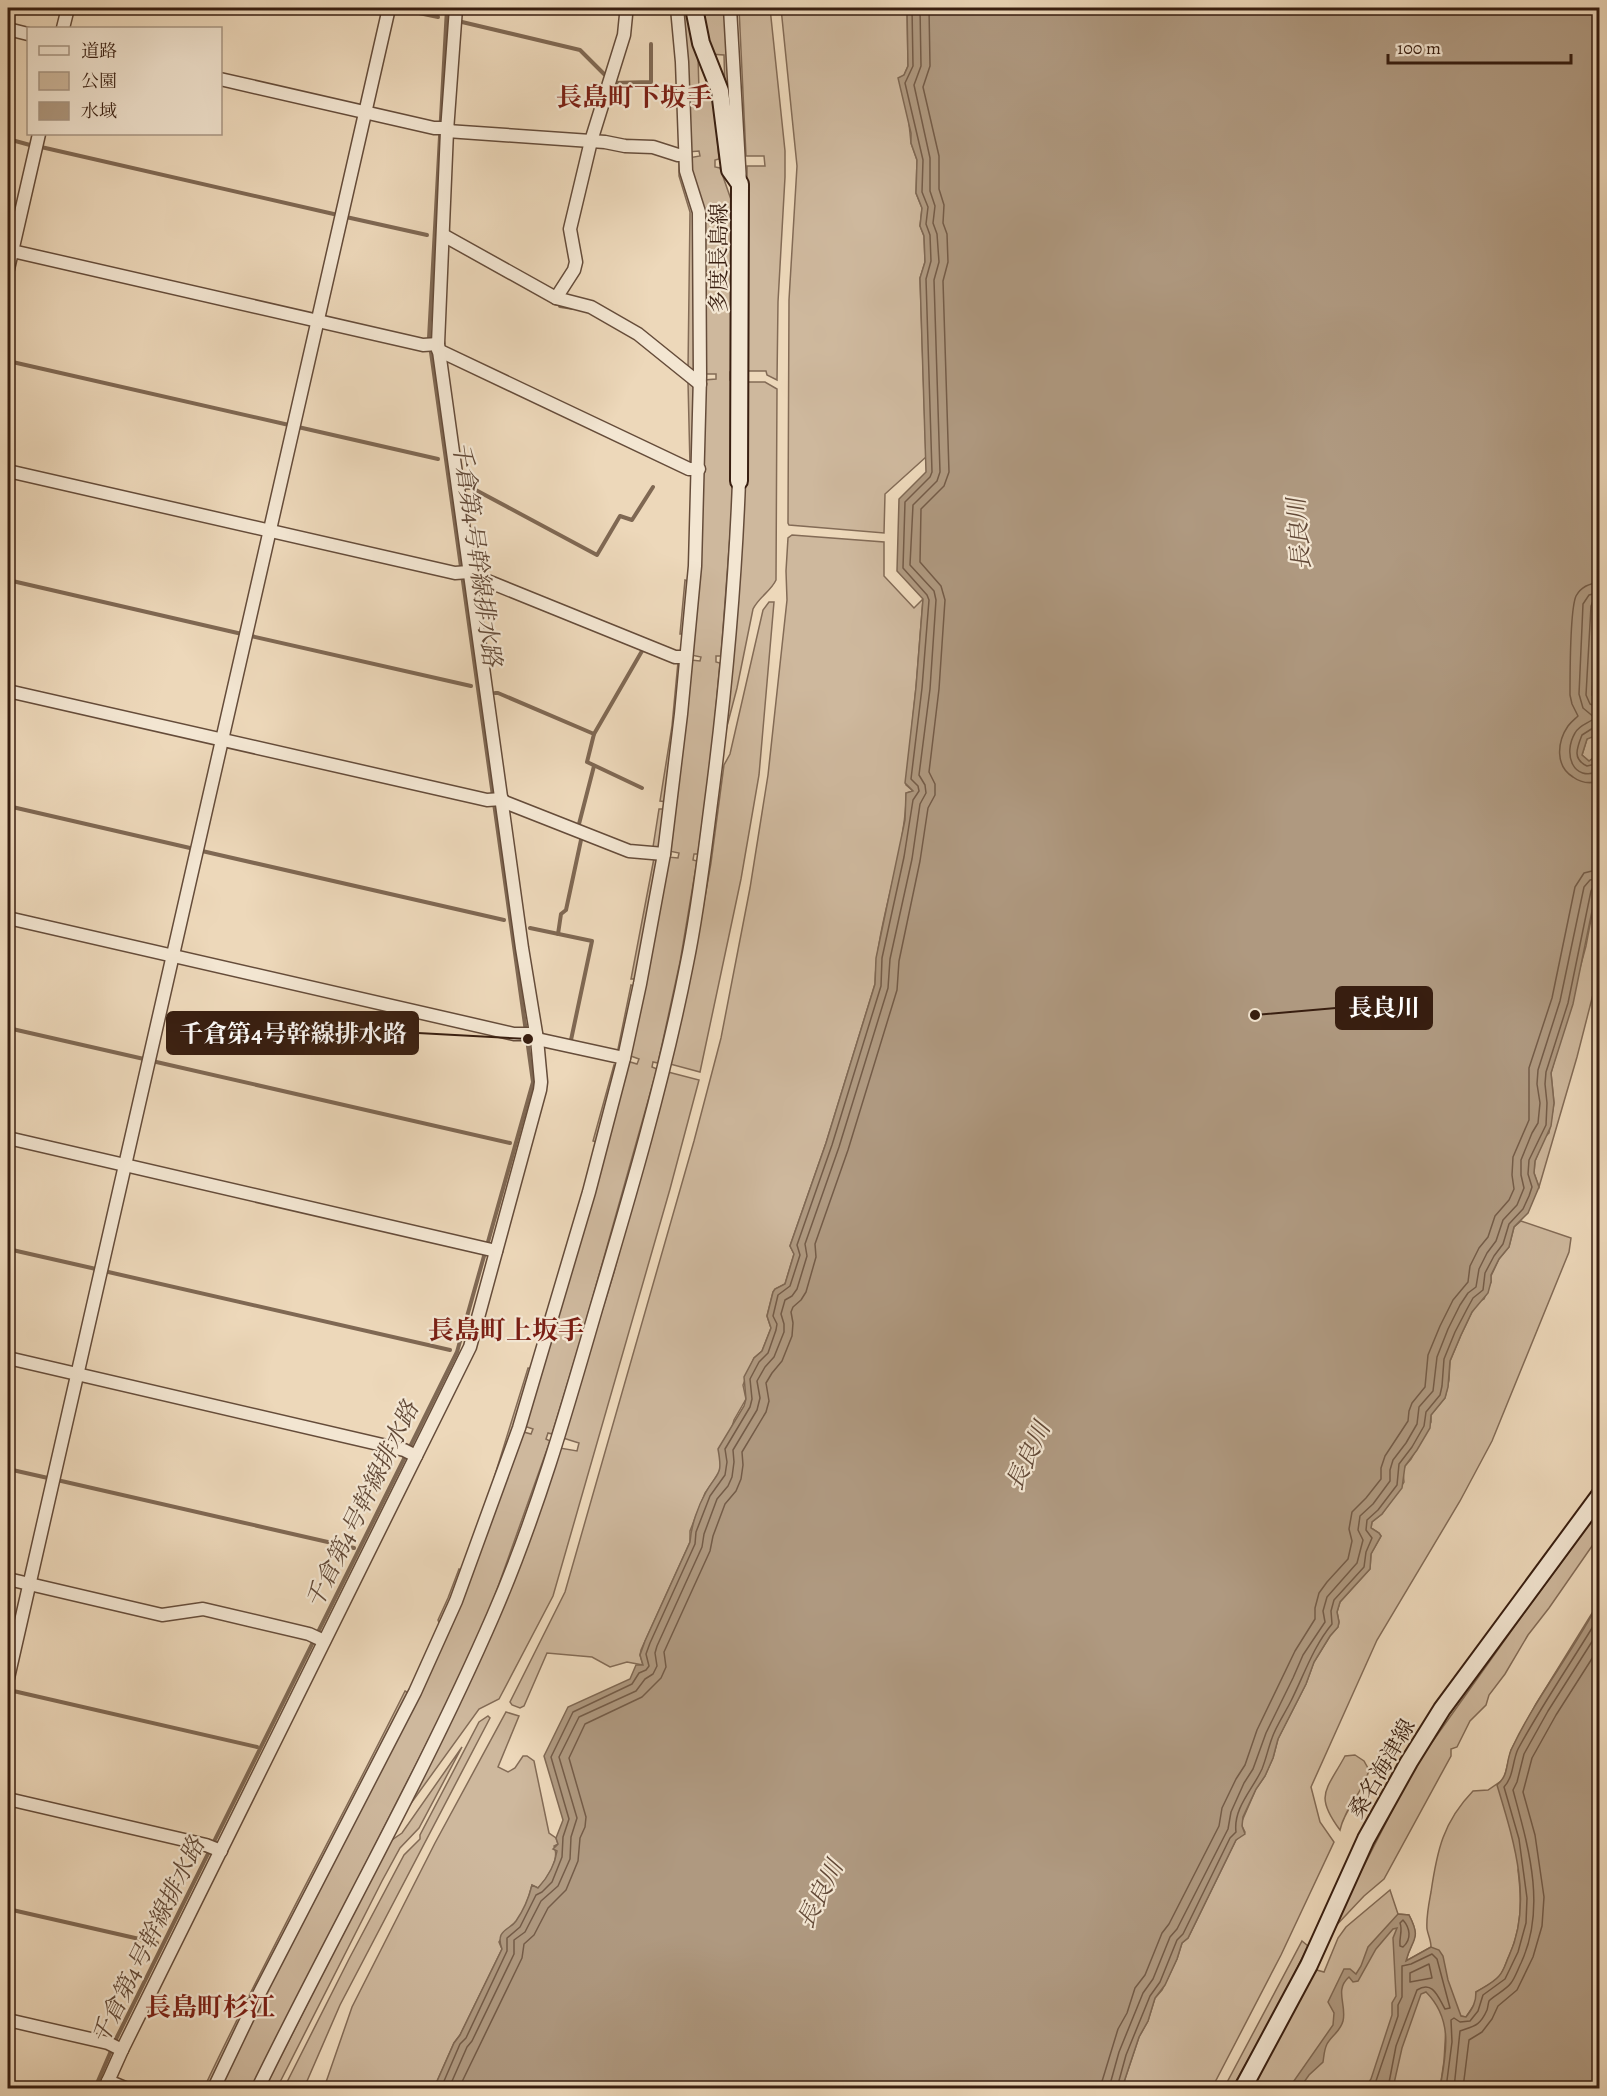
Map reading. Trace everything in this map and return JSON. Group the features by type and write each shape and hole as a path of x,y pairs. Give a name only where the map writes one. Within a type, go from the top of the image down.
{"main road":[{"name":"多度長島線","path":"694,8 701,43 720,91 730,170 740,184 739,481"},
{"name":"桑名海津線","path":"1243,2088 1309,1965 1366,1839 1409,1762 1442,1709 1599,1495"}],"street":[{"path":"63,27 68,8"},
{"path":"8,1678 388,8"},
{"path":"125,2088 106,2085 116,2047 411,1453 470,1347 490,1249 540,1090 541,1082 532,1036 433,346 442,235 443,129 456,8"},
{"path":"556,298 574,270 576,262 570,229 591,141 624,35 626,15 624,8"},
{"path":"214,2088 262,1989 415,1692 456,1601 519,1428 586,1202 624,1058 664,854 695,566 700,384 699,212 686,171 682,62 677,8"},
{"path":"730,8 740,184"},
{"path":"8,29 27,34"},
{"path":"222,79 443,129 653,147 685,155"},
{"path":"8,269 10,250 39,135"},
{"path":"442,235 556,298 591,307 638,334 700,384"},
{"path":"10,250 433,346 688,469 699,469"},
{"path":"8,471 465,573 675,657 686,657"},
{"path":"258,2088 452,1706 494,1614 523,1543 587,1340 660,1079 687,963 704,864 723,706 735,572 739,481"},
{"path":"8,691 498,800 629,851 664,854"},
{"path":"8,918 624,1058"},
{"path":"8,1138 490,1249"},
{"path":"8,1358 411,1453"},
{"path":"8,1579 162,1615 203,1609 319,1639"},
{"path":"8,1799 215,1848"},
{"path":"8,2020 116,2047"}],"green space":[{"path":"680,8 688,8 698,57 699,91 713,91 719,159 715,160 715,167 720,168 735,211 735,372 730,372 730,380 735,380 734,482 721,656 716,656 716,662 720,663 712,750 698,854 694,854 693,860 697,861 680,962 658,1063 653,1062 652,1067 657,1069 581,1339 552,1434 548,1433 546,1439 550,1441 489,1612 447,1703 252,2088 219,2088 418,1693 520,1431 531,1434 533,1429 524,1426 627,1061 637,1064 639,1059 628,1055 668,857 678,858 679,853 669,851 691,660 700,661 701,657 691,655 704,380 716,379 716,374 704,374 703,208 688,158 700,156 699,151 688,152"},
{"path":"699,8 726,8 733,159 725,92 724,55 709,54"},
{"path":"739,8 770,8 785,151 777,380 767,375 766,371 747,371 747,166 765,166 764,156 746,156"},
{"path":"781,8 907,8 908,66 904,75 911,143 917,160 916,193 922,208 920,226 924,236 925,262 920,278 926,457 885,494 884,533 789,525 788,523 789,300 797,166"},
{"path":"679,161 682,162 695,210 695,369 688,370 690,212 679,176"},
{"path":"688,382 697,388 695,466 690,466"},
{"path":"747,382 765,382 777,389 776,580 753,609 726,730 740,556"},
{"path":"792,535 884,542 884,576 914,608 923,599 906,785 913,791 906,793 901,844 881,931 875,984 826,1143 790,1246 794,1254 785,1284 773,1292 767,1316 771,1328 762,1351 754,1358 743,1385 746,1399 734,1420 719,1473 705,1493 690,1531 690,1542 641,1650 643,1665 627,1662 610,1667 592,1657 547,1653 524,1706 520,1708 510,1702 565,1592 694,1141 721,1038 750,888 768,775 787,600 788,538"},
{"path":"1599,547 1599,704 1592,695"},
{"path":"685,580 688,581 685,634 680,634"},
{"path":"769,602 774,602 759,775 741,879 700,1072 670,1064 693,964 711,863 724,765 730,754 763,610"},
{"path":"678,662 681,662 667,802 660,801 672,726"},
{"path":"1599,734 1599,754 1589,761 1582,755 1587,739"},
{"path":"659,809 665,809 662,847 653,847"},
{"path":"654,858 658,859 636,979 631,979"},
{"path":"1599,877 1599,971 1577,1057 1539,1187 1534,1173 1535,1161 1544,1138 1549,1133 1554,1103 1551,1073 1586,946"},
{"path":"631,985 636,987 623,1052 617,1054"},
{"path":"614,1065 618,1066 600,1143 593,1141"},
{"path":"668,1072 699,1080 553,1596 499,1699 479,1709 404,1813 526,1545 560,1448 577,1451 579,1443 563,1438 614,1272"},
{"path":"1521,1221 1571,1238 1569,1252 1492,1441 1460,1501 1377,1640 1311,1787 1320,1822 1334,1842 1281,1955 1212,2088 1122,2088 1155,1998 1162,1990 1182,1943 1188,1938 1236,1840 1245,1832 1242,1821 1273,1758 1278,1739 1306,1684 1314,1662 1338,1627 1337,1612 1340,1602 1370,1569 1371,1554 1381,1536 1371,1528 1372,1522 1382,1514 1404,1482 1405,1466 1431,1422 1431,1415 1445,1398 1450,1361 1461,1335 1478,1302 1484,1299 1499,1259 1509,1247 1514,1227"},
{"path":"528,1368 533,1369 498,1480 494,1478"},
{"path":"1599,1511 1599,1536 1528,1635 1505,1674 1489,1695 1486,1705 1470,1721 1457,1747 1451,1749 1451,1756 1384,1879 1364,1896 1330,1932 1415,1766"},
{"path":"459,1569 463,1571 440,1625 438,1620"},
{"path":"1599,1602 1518,1870 1520,1915 1513,1947 1500,1976 1476,1992 1476,2002 1466,2017 1461,2016 1446,2027 1440,2088 1247,2088 1313,1969 1324,1972 1338,1938 1346,1927 1390,1890 1398,1914 1409,1915 1415,1930 1406,1961 1431,1947 1427,1929 1428,1910 1439,1850 1448,1826 1473,1791 1488,1790 1504,1779 1511,1750 1536,1704"},
{"path":"405,1691 410,1694 211,2088 204,2088 253,1988"},
{"path":"506,1712 519,1716 498,1767 508,1772 515,1768 523,1756 534,1761 549,1833 556,1838 558,1844 554,1846 555,1857 552,1868 538,1888 532,1885 520,1916 499,1942 502,1949 454,2043 434,2088 324,2088 352,2007 435,1843"},
{"path":"488,1716 490,1718 340,2005 304,2088 284,2088 404,1855 420,1839 420,1835 479,1722"},
{"path":"462,1747 419,1828 400,1848 382,1881 277,2088 265,2088 389,1842 402,1833"},
{"path":"1355,1755 1364,1761 1369,1770 1340,1830 1327,1809 1326,1793 1345,1756"},
{"path":"1302,1941 1308,1946 1276,2011 1232,2088 1224,2088"}],"water":[{"path":"907,8 1599,8 1600,547 1592,695 1599,704 1600,734 1587,739 1582,755 1589,761 1599,754 1599,877 1573,1004 1551,1073 1554,1103 1551,1126 1535,1161 1534,1173 1539,1187 1528,1213 1514,1227 1509,1247 1499,1259 1491,1275 1488,1293 1472,1312 1461,1335 1450,1361 1445,1398 1431,1415 1430,1428 1405,1466 1402,1488 1382,1514 1372,1522 1371,1528 1381,1536 1371,1554 1370,1569 1340,1602 1337,1612 1338,1627 1314,1662 1306,1684 1278,1739 1265,1776 1243,1817 1242,1826 1245,1834 1236,1840 1188,1938 1182,1943 1165,1985 1155,1998 1122,2088 434,2088 454,2043 502,1949 501,1935 519,1917 532,1885 538,1888 554,1861 557,1851 553,1849 558,1844 556,1838 563,1820 544,1756 568,1707 630,1679 636,1665 643,1665 640,1655 645,1641 690,1542 693,1523 700,1503 720,1469 718,1449 744,1406 746,1399 744,1377 754,1358 762,1351 771,1328 767,1316 773,1292 785,1284 794,1254 790,1246 826,1143 875,984 876,958 905,820 906,793 913,791 905,783 923,599 897,571 899,499 926,472 920,278 925,262 924,236 920,226 922,208 916,193 917,160 911,143 911,133 898,78 904,75 908,66"},
{"path":"1599,1602 1599,2088 1440,2088 1446,2038 1441,2014 1426,1992 1421,1994 1402,2048 1393,2088 1365,2088 1371,2079 1392,2015 1392,2003 1396,1996 1393,1938 1397,1928 1393,1929 1376,1949 1358,1981 1353,1982 1349,1977 1342,1987 1343,2021 1327,2044 1323,2062 1309,2075 1300,2088 1289,2088 1333,2025 1334,2013 1328,2002 1344,1969 1350,1969 1356,1974 1368,1947 1398,1914 1409,1915 1415,1930 1415,1939 1406,1961 1431,1947 1439,1950 1443,1956 1448,1980 1461,2016 1466,2017 1471,2011 1476,1992 1494,1981 1502,1972 1516,1935 1520,1914 1520,1892 1514,1848 1497,1785 1504,1777 1510,1753 1522,1729"}],"waterway":[{"path":"395,8 438,17"},
{"name":"千倉第4号幹線排水路","path":"95,2088 117,2037 457,1352 533,1082 429,338 447,8"},
{"path":"462,22 580,50 604,74"},
{"path":"611,85 612,83 651,82 651,44"},
{"path":"8,139 30,145"},
{"path":"41,147 338,215"},
{"path":"346,217 427,235"},
{"path":"560,306 573,308"},
{"path":"8,361 289,425"},
{"path":"298,427 438,459"},
{"path":"466,488 472,488 597,555 620,516 632,520 653,487"},
{"path":"8,580 242,634"},
{"path":"251,636 471,686"},
{"path":"594,734 642,651"},
{"path":"495,693 594,734 587,762 642,788"},
{"path":"579,824 594,766"},
{"path":"8,806 190,848"},
{"path":"558,934 561,914 566,910 581,840"},
{"path":"202,851 504,920"},
{"path":"530,928 592,941 571,1040"},
{"path":"8,1028 144,1059"},
{"path":"152,1061 510,1143"},
{"path":"8,1249 96,1269"},
{"path":"104,1271 450,1350"},
{"path":"8,1469 48,1478"},
{"path":"57,1480 354,1548"},
{"path":"9,1690 257,1747"},
{"path":"8,1909 157,1943"}],"place":[{"name":"長良川","path":"1255,1015"},
{"name":"千倉第4号幹線排水路","path":"528,1039"}],"district":[{"name":"長島町下坂手","path":"634,97"},
{"name":"長島町上坂手","path":"506,1330"},
{"name":"長島町杉江","path":"210,2007"}]}
